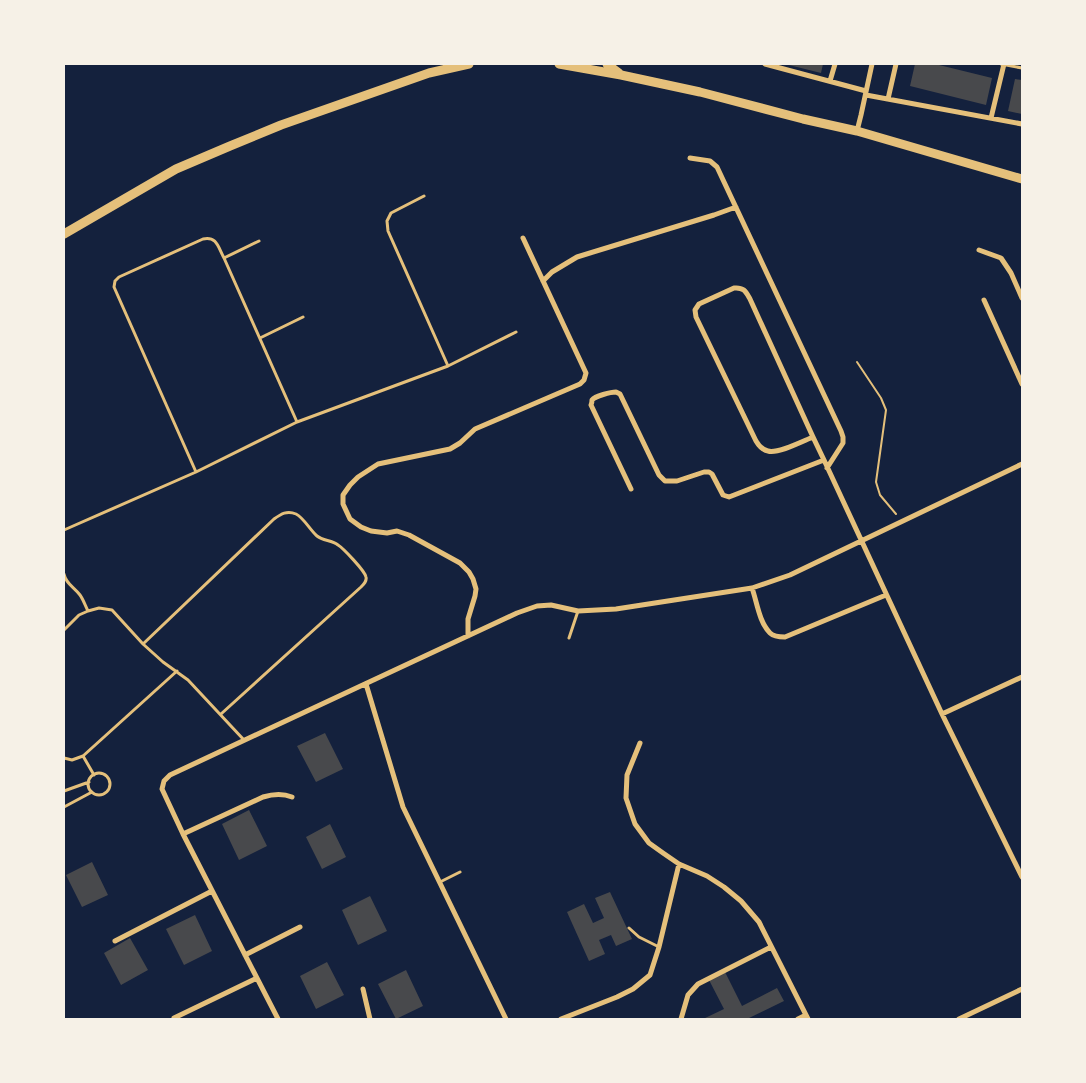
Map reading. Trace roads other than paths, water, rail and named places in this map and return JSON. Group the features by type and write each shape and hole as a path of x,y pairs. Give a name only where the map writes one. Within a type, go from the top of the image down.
{"main road":[{"path":"64,234 176,169 281,124 420,76 469,64"},
{"path":"559,64 582,66 700,92 857,132 1022,179"},
{"path":"607,64 622,75"}],"street":[{"path":"765,64 888,99 1022,124"},
{"path":"830,81 835,64"},
{"path":"857,132 872,64"},
{"path":"888,99 896,64"},
{"path":"991,118 1003,64"},
{"path":"690,158 710,161 717,167 843,438 827,468"},
{"path":"543,281 552,272 576,257 736,207"},
{"path":"468,636 468,619 476,589 469,572 460,563 409,535 397,531 387,533 371,531 361,527 350,519 345,511 343,495 358,477 378,464 450,449 460,443 475,429 580,384 584,380 586,373 523,238"},
{"path":"979,250 1001,258 1022,298"},
{"path":"813,437 776,451 770,452 762,449 756,441 696,317 695,310 698,304 740,287 744,289 750,299 886,595 1022,877"},
{"path":"984,300 1022,384"},
{"path":"632,489 591,404 594,398 611,392 620,394 659,476 665,481 709,472 712,474 723,495 729,496 824,460"},
{"path":"278,1019 183,834 162,789 164,781 170,775 516,613 537,606 551,605 578,611 616,609 752,588 790,575 1022,464"},
{"path":"752,588 762,620 770,634 778,637 785,637 886,595"},
{"path":"942,714 1022,677"},
{"path":"366,684 403,807 506,1019"},
{"path":"640,743 627,775 626,798 635,824 649,842 679,864 707,876 724,887 741,901 759,922 807,1017 798,1019"},
{"path":"183,834 263,797 273,794 292,796"},
{"path":"561,1019 617,997 633,989 650,975 659,947 679,864"},
{"path":"115,941 212,891"},
{"path":"246,955 300,927"},
{"path":"681,1019 688,995 698,984 771,947"},
{"path":"174,1018 257,978"},
{"path":"362,989 370,1019"},
{"path":"959,1019 1022,989"}],"lane":[{"path":"1003,64 1022,68"},
{"path":"424,196 391,213 386,221 388,230 448,366"},
{"path":"196,472 114,288 115,281 119,277 203,239 210,238 214,240 224,258 297,422"},
{"path":"224,258 259,241"},
{"path":"260,338 303,317"},
{"path":"64,530 196,472 297,422 448,366 516,332"},
{"path":"143,644 282,513 296,514 322,539 337,543 366,576 366,581 362,587 220,714"},
{"path":"64,574 67,583 81,596 88,610"},
{"path":"64,630 79,615 88,610 99,608 112,610 143,644 163,662 188,680 244,740"},
{"path":"568,638 578,611"},
{"path":"64,758 72,760 83,756 177,671"},
{"path":"83,756 94,774"},
{"path":"100,773 106,776 110,782 109,789 104,794 98,795 92,792 88,786 89,782 89,779 94,774 100,773"},
{"path":"64,791 89,782"},
{"path":"64,807 92,792"},
{"path":"439,882 460,872"},
{"path":"629,928 639,937 659,947"}]}
